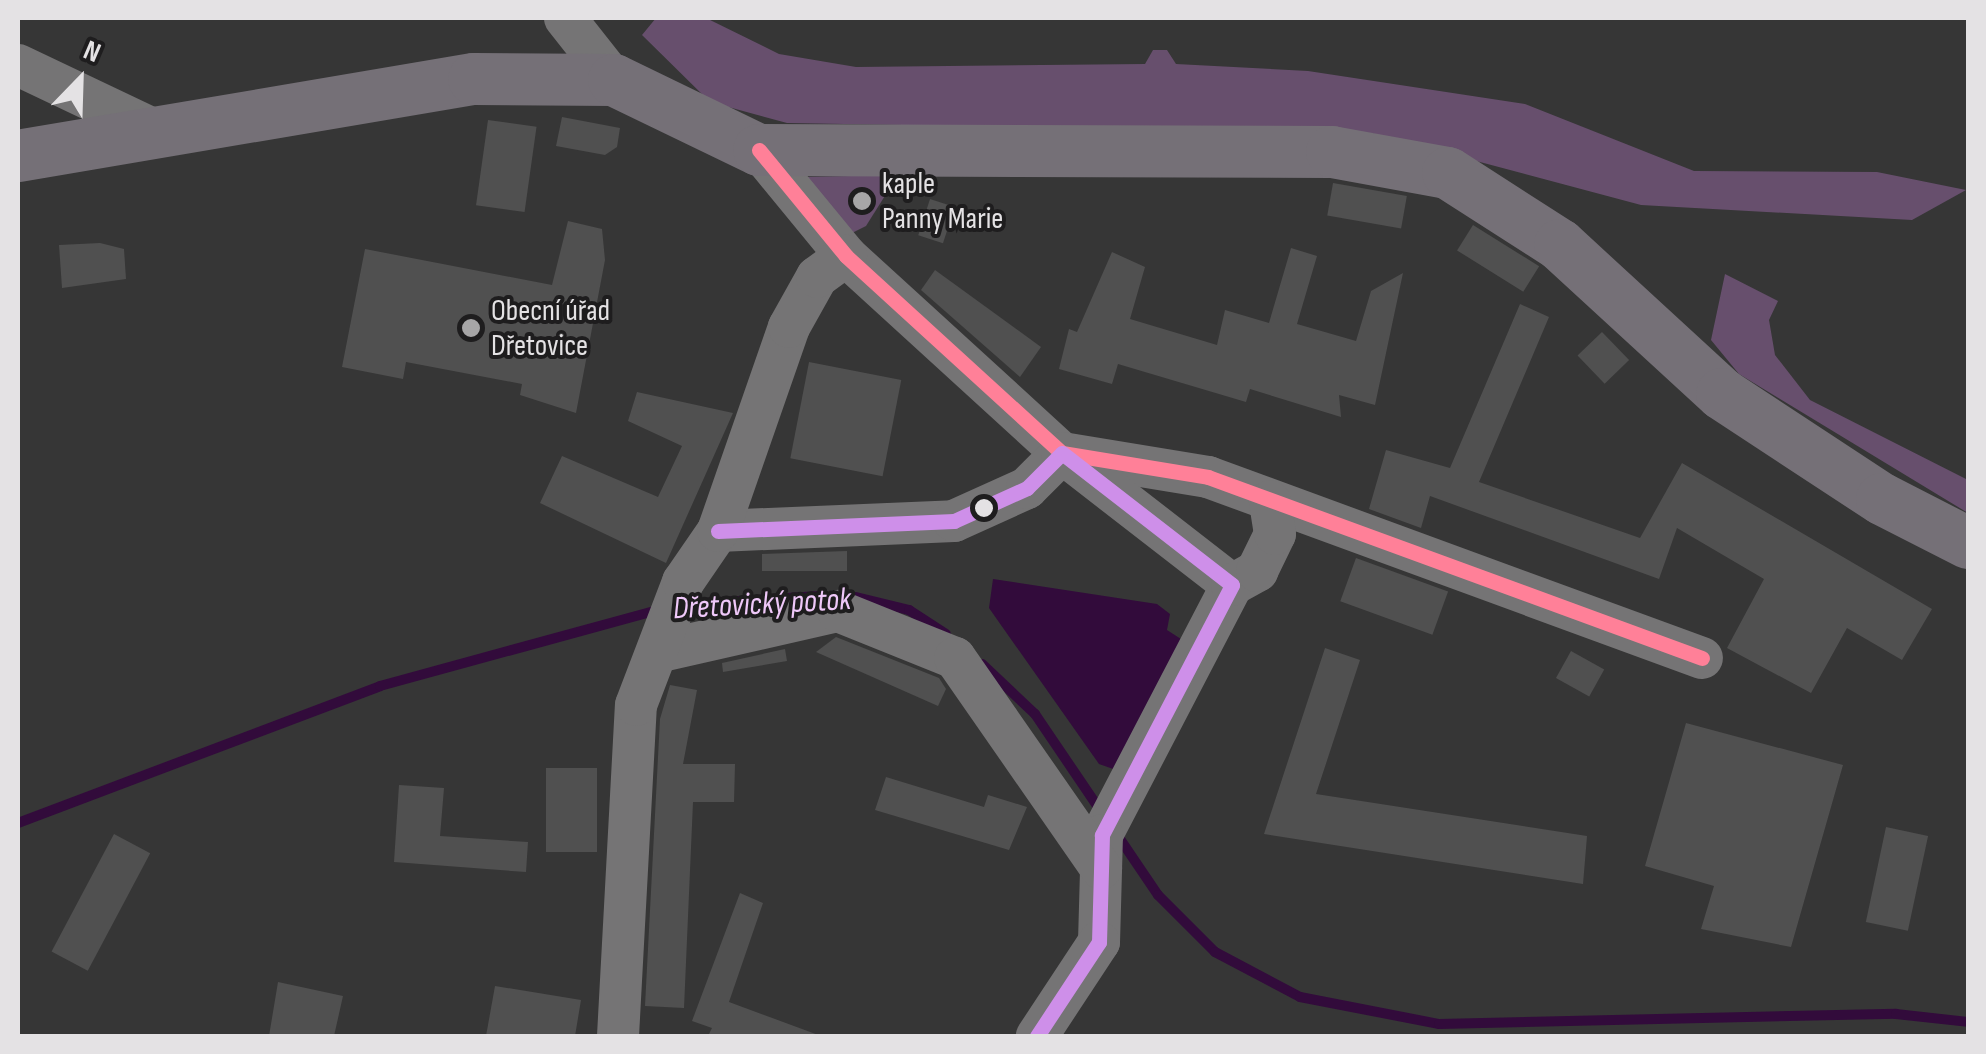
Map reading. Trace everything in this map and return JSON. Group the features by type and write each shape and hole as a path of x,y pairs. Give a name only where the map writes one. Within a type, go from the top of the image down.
{"main road":[{"path":"18,156 474,80 614,80 760,150 1332,152 1448,173 1560,245 1722,394 1882,500 1968,543"}],"street":[{"path":"564,18 614,80"},
{"path":"18,65 156,130"},
{"path":"760,150 846,256 1062,453 1232,585"},
{"path":"618,1036 636,705 683,582 718,531 789,327 816,278 846,256"},
{"path":"1062,453 1208,477 1702,658"},
{"path":"718,531 954,521 1027,488 1062,453"},
{"path":"1036,1036 1100,942 1102,835 1232,585 1257,571 1274,534 1270,500"},
{"path":"662,638 838,611 956,658 1102,868"}],"shaded area":[{"path":"656,18 706,18 779,54 856,67 1145,64 1153,50 1167,50 1176,64 1308,71 1525,104 1694,171 1877,172 1966,190 1912,220 1641,205 1371,133 787,123 710,102 642,35"},
{"path":"898,175 866,226 850,234 803,177"},
{"path":"1725,274 1778,301 1769,320 1775,355 1810,400 1968,480 1968,513 1739,374 1711,340"},
{"path":"993,579 1157,604 1170,614 1167,630 1181,639 1116,770 1099,764 989,608"}],"building":[{"path":"562,117 620,128 617,147 605,155 556,146"},
{"path":"488,120 537,127 525,212 476,205"},
{"path":"1333,183 1407,196 1401,229 1327,215"},
{"path":"930,199 955,207 943,243 918,235"},
{"name":"Obecní úřad Dřetovice","path":"568,221 602,229 605,260 576,413 520,395 522,384 406,362 403,379 342,367 365,249 552,285"},
{"path":"1473,225 1539,266 1523,292 1457,250"},
{"path":"100,243 124,249 126,279 62,288 59,245"},
{"path":"1291,248 1317,256 1297,324 1356,341 1371,291 1403,273 1375,405 1339,395 1341,417 1250,389 1246,402 1118,364 1112,384 1059,369 1069,329 1077,332 1112,252 1145,267 1130,319 1217,345 1225,310 1269,323"},
{"path":"935,270 1041,347 1020,377 921,290"},
{"path":"1520,304 1549,317 1479,482 1640,538 1682,463 1932,609 1902,660 1847,628 1811,693 1727,648 1764,579 1677,528 1659,579 1430,496 1421,528 1369,509 1386,450 1450,468"},
{"path":"1602,332 1629,360 1605,384 1578,356"},
{"path":"809,362 901,380 883,476 790,458"},
{"path":"637,392 733,413 666,563 540,503 562,456 658,497 682,446 628,421"},
{"path":"847,551 847,571 762,571 762,554"},
{"path":"1356,558 1448,592 1432,635 1340,601"},
{"path":"836,637 939,678 946,689 938,706 816,652"},
{"path":"1325,648 1360,660 1316,794 1587,836 1583,884 1264,834"},
{"path":"785,649 787,661 723,672 722,663"},
{"path":"1571,651 1604,669 1589,697 1556,678"},
{"path":"670,685 697,690 683,764 735,764 734,802 693,802 684,1008 645,1006 660,719"},
{"path":"1686,723 1843,765 1791,947 1701,929 1714,886 1645,866"},
{"path":"546,768 597,768 597,852 546,852"},
{"path":"886,777 984,807 988,795 1027,807 1009,850 875,810"},
{"path":"399,785 444,788 440,836 528,842 526,872 394,862"},
{"path":"1886,827 1928,836 1908,931 1866,922"},
{"path":"114,834 150,853 88,971 52,951"},
{"path":"740,893 763,903 729,1002 821,1036 708,1036 712,1028 692,1021"},
{"path":"278,982 343,996 334,1036 269,1036"},
{"path":"495,986 581,1000 575,1036 486,1036"}],"waterway":[{"name":"Dřetovický potok","path":"687,604 820,596"},
{"name":"Dřetovický potok","path":"856,597 909,610 946,634"},
{"name":"Dřetovický potok","path":"18,823 380,686 661,609"},
{"name":"Dřetovický potok","path":"982,664 1035,714 1102,813"},
{"name":"Dřetovický potok","path":"1118,836 1158,895 1215,952 1300,997 1439,1024 1896,1014 1968,1022"}],"transit line":[{"path":"759,150 846,256 1062,453 1208,477 1702,658"},
{"path":"718,531 954,521 1027,488 1062,453 1232,585 1102,835 1099,942 1037,1036"}],"place":[{"name":"kaple Panny Marie","path":"862,201"},
{"name":"Obecní úřad Dřetovice","path":"471,328"}]}
